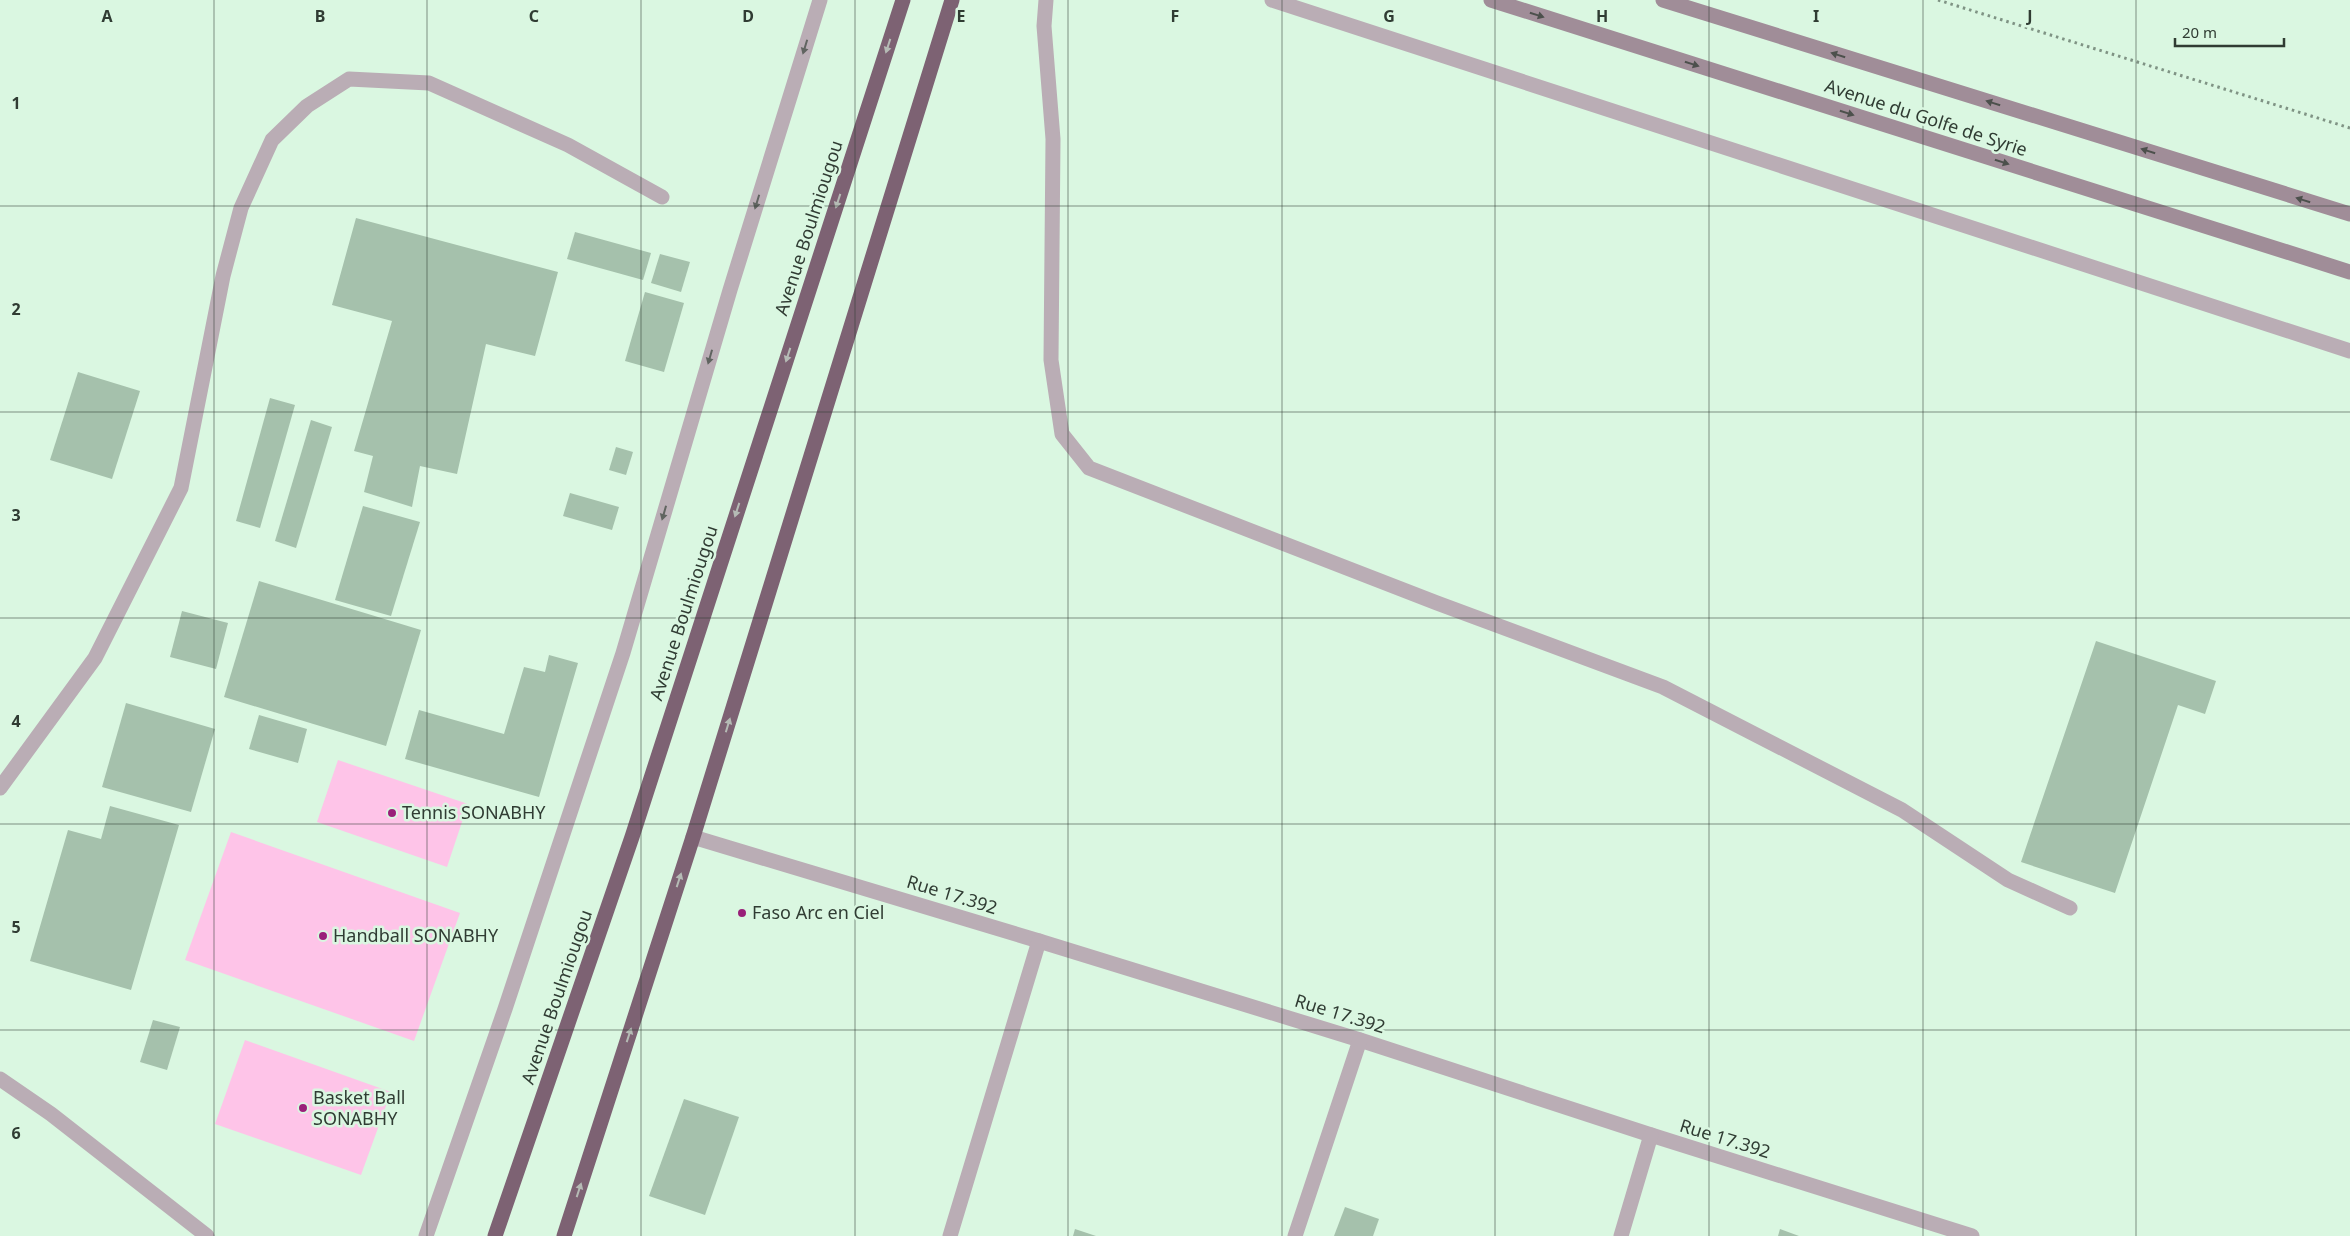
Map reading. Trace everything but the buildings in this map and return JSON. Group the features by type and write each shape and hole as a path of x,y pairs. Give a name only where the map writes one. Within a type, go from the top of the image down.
{"highway":[{"name":"Avenue Boulmiougou","path":"495,1236 632,837 903,0"},
{"path":"564,1236 693,837 952,0"}],"main road":[{"name":"Avenue du Golfe de Syrie","path":"1492,0 2350,272"},
{"name":"Avenue du Golfe de Syrie","path":"1663,0 2350,214"}],"street":[{"path":"426,1236 505,1009 623,653 730,290 820,0"},
{"path":"1046,0 1044,26 1053,139 1050,360 1062,434 1089,468 1437,603 1663,686 1902,810 2008,880 2070,908"},
{"path":"1272,0 2350,351"},
{"path":"0,788 95,658 181,488 223,276 241,208 272,140 307,106 349,79 429,83 568,145 662,197"},
{"name":"Rue 17.392","path":"693,837 1360,1040 1651,1135 1972,1236"},
{"path":"950,1236 1039,941"},
{"path":"1295,1236 1360,1040"},
{"path":"0,1079 50,1114 207,1236"},
{"path":"1621,1236 1651,1135"}],"path":[{"path":"1938,0 2350,128"}],"shaded area":[{"name":"Tennis SONABHY","path":"338,760 468,804 447,867 317,822"},
{"name":"Handball SONABHY","path":"231,832 460,913 414,1041 185,960"},
{"name":"Basket Ball SONABHY","path":"245,1040 391,1092 361,1175 215,1124"}],"place":[{"name":"Tennis SONABHY","path":"392,813"},
{"name":"Faso Arc en Ciel","path":"742,913"},
{"name":"Handball SONABHY","path":"323,936"},
{"name":"Basket Ball SONABHY","path":"303,1108"}]}
